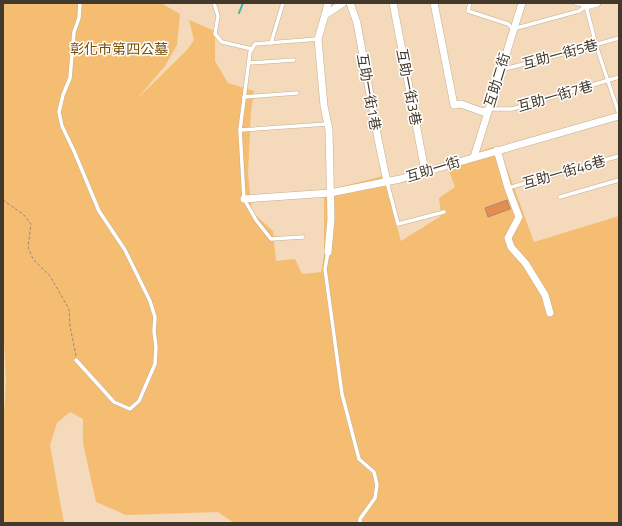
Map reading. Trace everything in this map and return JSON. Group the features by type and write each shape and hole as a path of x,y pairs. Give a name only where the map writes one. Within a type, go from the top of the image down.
{"street":[{"path":"328,3 318,39 327,124 331,219 328,252"},
{"path":"325,15 343,3"},
{"name":"互助一街1巷","path":"350,3 357,23 387,182"},
{"name":"互助一街3巷","path":"393,3 425,171"},
{"path":"434,3 454,105 461,104 483,112 489,110"},
{"name":"互助二街","path":"474,156 522,3"},
{"path":"586,5 596,3"},
{"name":"互助一街","path":"244,199 330,193 387,182 619,115"},
{"path":"497,150 508,188 519,217 508,238 511,248 526,264 545,295 550,313"}],"lane":[{"path":"76,360 114,402 130,409 139,401 155,364 156,347 154,331 155,317 150,301 125,250 99,211 62,126 59,112 63,95 70,78 74,32 79,18 80,3"},
{"path":"214,3 218,16 216,34 222,42 252,49"},
{"path":"271,43 283,3"},
{"path":"470,3 468,11 508,24 513,29 579,11 586,5"},
{"path":"575,3 586,5"},
{"path":"586,5 596,44 619,115"},
{"name":"互助一街5巷","path":"500,70 619,38"},
{"path":"304,237 271,239 256,220 244,199 240,130 250,63 250,52 255,44 318,39"},
{"path":"250,63 294,60"},
{"name":"互助一街7巷","path":"489,110 512,109 619,77"},
{"path":"244,97 297,93"},
{"path":"240,130 327,124"},
{"name":"互助一街46巷","path":"508,188 619,156"},
{"path":"560,197 619,180"},
{"path":"387,182 398,224 444,212"},
{"path":"328,252 325,269 342,394 359,459 374,472 377,485 375,498 360,519 360,523"}],"path":[{"path":"3,200 24,215 31,224 28,248 33,259 50,276 68,309 76,360"}],"green space":[{"name":"彰化市第四公墓","path":"3,3 161,3 180,14 177,45 165,66 137,99 187,50 194,40 189,20 215,31 215,61 228,83 254,91 251,111 248,173 252,212 273,231 276,261 295,259 302,274 321,272 324,256 324,191 383,176 401,241 441,216 439,198 455,187 446,163 493,147 502,155 534,242 619,216 619,523 234,523 218,512 126,515 96,502 83,443 83,419 70,412 57,423 50,445 64,523 3,523 3,428 6,383 3,319"}],"building":[{"path":"507,200 510,209 488,217 485,208"}],"waterway":[{"path":"239,13 243,3"}]}
